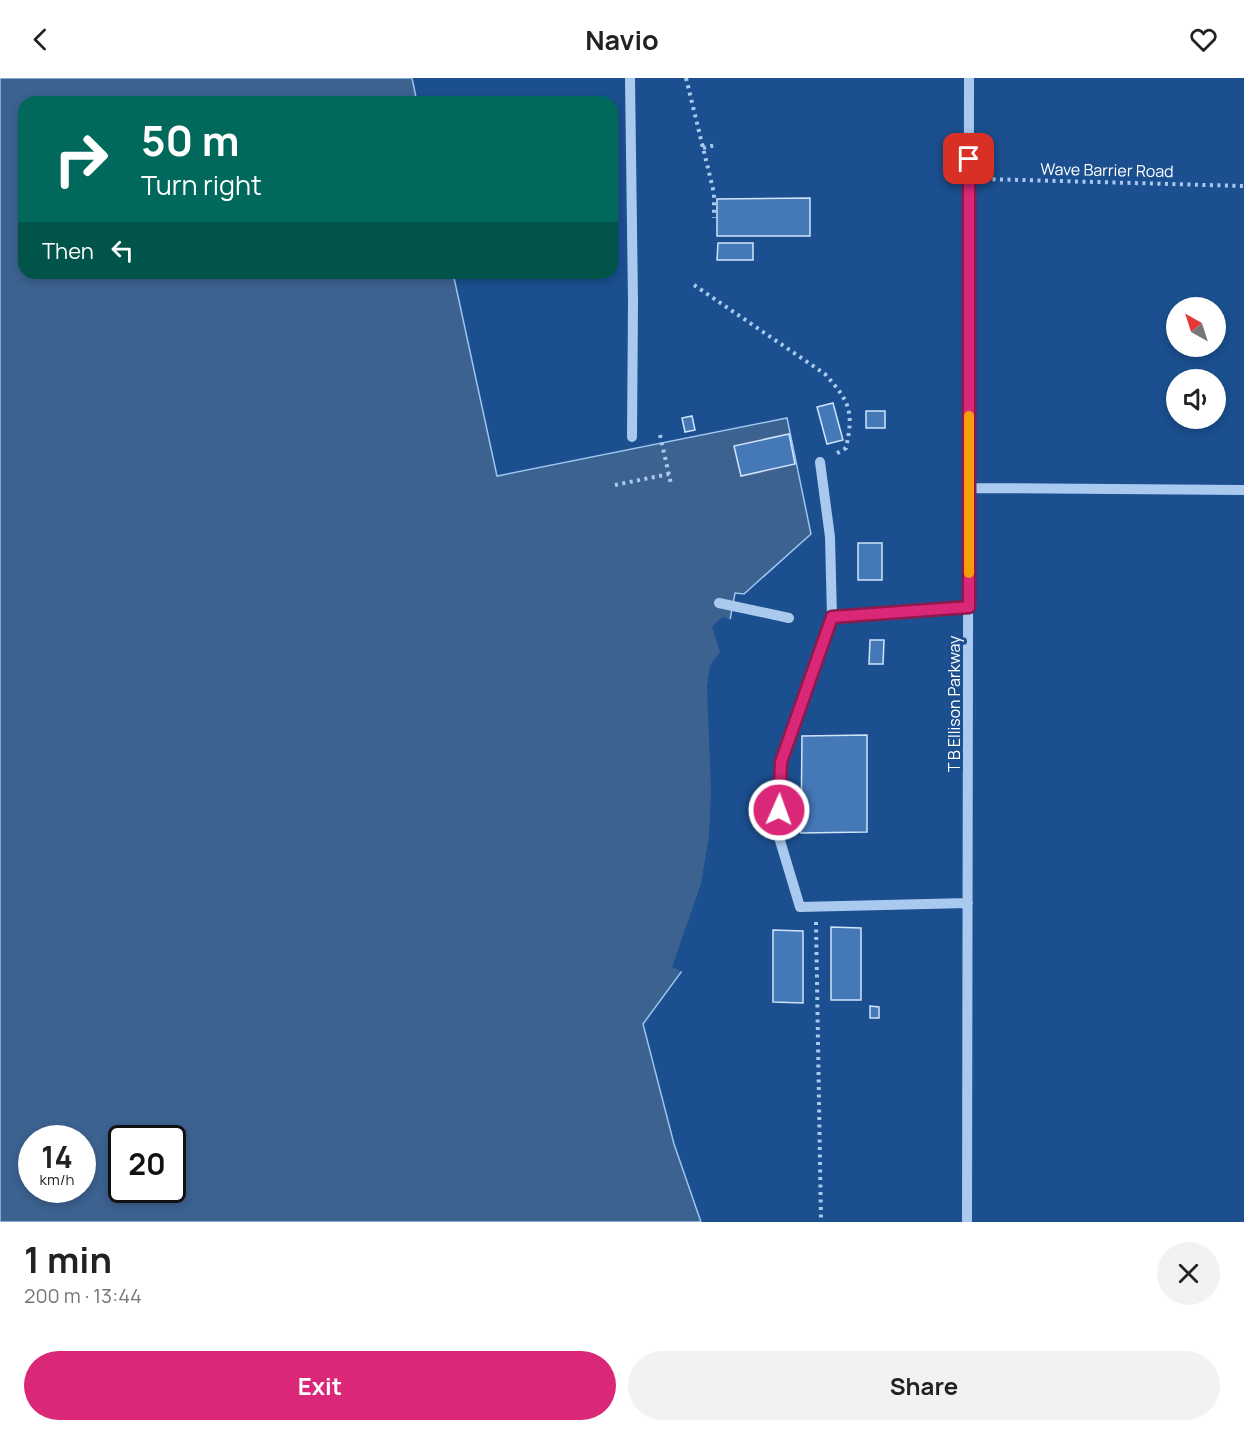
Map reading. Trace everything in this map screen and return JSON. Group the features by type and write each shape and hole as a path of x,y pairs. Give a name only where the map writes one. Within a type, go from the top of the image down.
{"street":[{"path":"630,78 632,438"},
{"name":"T B Ellison Parkway","path":"967,1222 969,78"},
{"path":"820,462 830,537 832,617 781,762 778,834 800,907 968,903"},
{"path":"969,488 1244,489"},
{"path":"719,603 789,618"},
{"path":"832,617 969,607"}],"path":[{"path":"686,78 714,193 714,218"},
{"path":"703,148 716,146"},
{"name":"Wave Barrier Road","path":"969,179 1244,186"},
{"path":"694,285 825,374 843,393 850,413 850,430 846,448 820,462"},
{"path":"660,435 671,484"},
{"path":"615,485 669,474"},
{"path":"816,907 822,1222"}],"water":[{"path":"0,78 412,78 416,96 18,96 18,279 454,279 497,476 787,418 811,534 744,594 735,593 724,652 720,709 720,837 682,971 643,1024 674,1144 701,1222 0,1222"}],"pier":[{"path":"722,617 733,620 727,652 723,710 723,838 685,973 672,967 701,884 709,836 711,790 707,687 710,665 720,652 712,627"}],"building":[{"path":"810,198 810,236 717,236 717,199"},
{"path":"718,243 753,243 753,260 717,260"},
{"path":"833,403 843,440 827,444 817,407"},
{"path":"866,411 885,411 885,428 866,428"},
{"path":"692,416 695,430 685,432 682,418"},
{"path":"789,434 795,464 741,476 734,446"},
{"path":"858,543 882,543 882,580 858,580"},
{"path":"870,640 884,640 883,664 869,664"},
{"path":"867,735 867,832 801,833 802,736"},
{"path":"831,927 861,928 861,1000 831,1000"},
{"path":"773,930 803,931 803,1003 773,1002"},
{"path":"870,1006 879,1007 879,1018 870,1018"}],"slow traffic":[{"path":"969,416 969,573"}],"route":[{"path":"779,810 781,762 832,617 969,607 969,159"}]}
